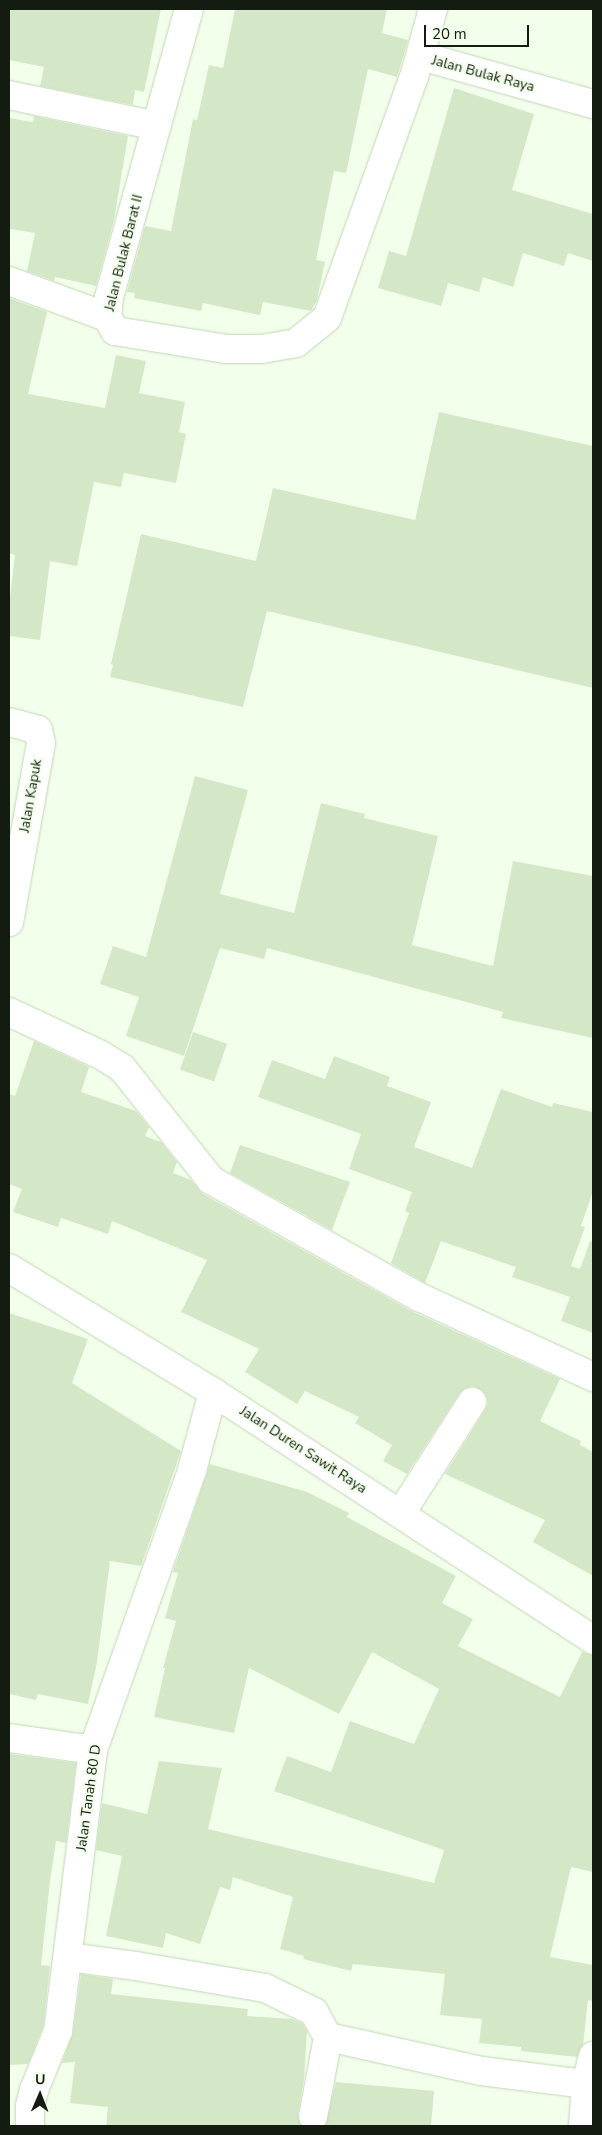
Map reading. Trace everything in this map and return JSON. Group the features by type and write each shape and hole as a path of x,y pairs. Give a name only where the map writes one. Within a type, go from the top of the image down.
{"street":[{"name":"Jalan Bulak Barat II","path":"189,9 109,298 107,317 115,331 226,349 262,349 296,343 315,329 327,318 420,56"},
{"name":"Jalan Bulak Raya","path":"433,9 420,56 593,104"},
{"path":"9,95 157,126"},
{"path":"9,281 107,317"},
{"name":"Jalan Kapuk","path":"9,722 27,725 38,730 41,742 9,922"},
{"path":"9,1012 101,1055 122,1068 211,1180 419,1297 593,1377"},
{"name":"Jalan Duren Sawit Raya","path":"9,1268 213,1392 593,1640"},
{"name":"Jalan Tanah 80 D","path":"30,2126 30,2106 34,2090 58,2031 93,1750 192,1470 213,1392"},
{"path":"401,1514 472,1402"},
{"path":"9,1738 93,1750"},
{"path":"68,1957 136,1966 265,1988 314,2012 328,2037 313,2117"},
{"path":"328,2037 481,2071 586,2084"},
{"path":"583,2126 586,2084 593,2056"}],"building":[{"path":"9,9 161,9 144,92 135,90 133,105 40,86 44,67 9,60"},
{"path":"235,9 387,9 382,33 408,40 397,77 368,69 346,173 334,171 316,260 325,262 317,300 311,311 263,302 260,315 203,303 201,311 134,298 135,293 127,292 145,226 171,231 193,119 197,120 209,65 223,68"},
{"path":"454,88 534,114 512,190 593,214 593,261 568,253 564,266 523,253 513,287 483,277 479,292 448,283 441,306 378,288 389,251 406,256"},
{"path":"34,116 128,136 114,220 96,286 55,277 54,281 27,271 35,233 9,229 9,118 33,122"},
{"path":"9,298 47,312 28,394 105,408 116,355 146,361 139,393 185,402 179,432 186,434 176,483 124,473 121,487 94,482 77,566 50,561 40,640 9,636 9,605 15,555 9,553"},
{"path":"439,412 593,446 593,688 267,611 243,707 110,677 113,665 111,664 141,534 256,561 273,488 415,520"},
{"path":"195,776 248,790 220,894 294,913 321,803 365,814 364,818 438,836 412,945 493,966 513,861 593,876 593,1038 501,1018 503,1012 267,948 264,959 220,948 184,1056 126,1036 139,997 100,984 113,946 146,957"},
{"path":"193,1032 227,1044 214,1082 180,1070"},
{"path":"34,1041 89,1067 81,1092 136,1111 149,1127 145,1136 161,1142 177,1162 173,1173 191,1180 203,1194 411,1311 560,1379 540,1421 581,1441 580,1445 593,1452 593,1576 533,1542 545,1520 445,1474 488,1403 486,1395 480,1389 473,1386 465,1388 459,1394 407,1474 383,1461 392,1445 355,1423 359,1417 305,1391 297,1404 245,1372 259,1349 181,1312 207,1260 112,1221 108,1234 61,1218 58,1227 13,1212 22,1189 9,1184 9,1094 15,1096"},
{"path":"334,1056 390,1077 387,1086 431,1102 414,1147 472,1168 501,1089 552,1107 553,1103 593,1112 593,1191 581,1226 585,1227 571,1266 580,1269 590,1241 593,1242 593,1333 561,1321 570,1297 512,1277 516,1267 441,1241 425,1283 391,1263 409,1213 405,1211 412,1192 349,1169 361,1134 258,1097 272,1060 325,1079"},
{"path":"240,1145 350,1182 332,1230 230,1173"},
{"path":"9,1313 88,1339 72,1383 181,1451 141,1566 110,1561 97,1662 88,1704 38,1694 36,1700 9,1694"},
{"path":"210,1464 307,1492 349,1513 347,1517 456,1576 442,1603 473,1619 458,1646 560,1697 582,1652 593,1655 593,1872 571,1867 550,1957 593,1965 593,2001 588,2000 583,2045 577,2057 521,2051 521,2047 479,2043 482,2019 440,2015 445,1974 353,1964 351,1971 303,1959 304,1956 280,1949 293,1897 233,1877 230,1890 220,1887 200,1944 166,1933 163,1948 106,1936 122,1856 96,1850 102,1803 147,1814 159,1761 222,1768 208,1829 434,1883 444,1850 274,1791 287,1756 331,1772 350,1721 414,1744 439,1689 372,1652 339,1714 249,1668 234,1733 154,1717 165,1668 163,1668 176,1621 165,1618 178,1573 173,1572"},
{"path":"9,1754 76,1763 66,1843 56,1841 50,1881 41,1965 50,1966 43,2027 28,2064 9,2065"},
{"path":"81,1974 113,1979 111,1994 248,2009 247,2016 292,2019 303,2024 307,2031 304,2079 298,2114 301,2126 106,2126 108,2107 70,2103 75,2062 62,2063 73,2033"},
{"path":"336,2082 434,2091 431,2126 325,2126"}]}
